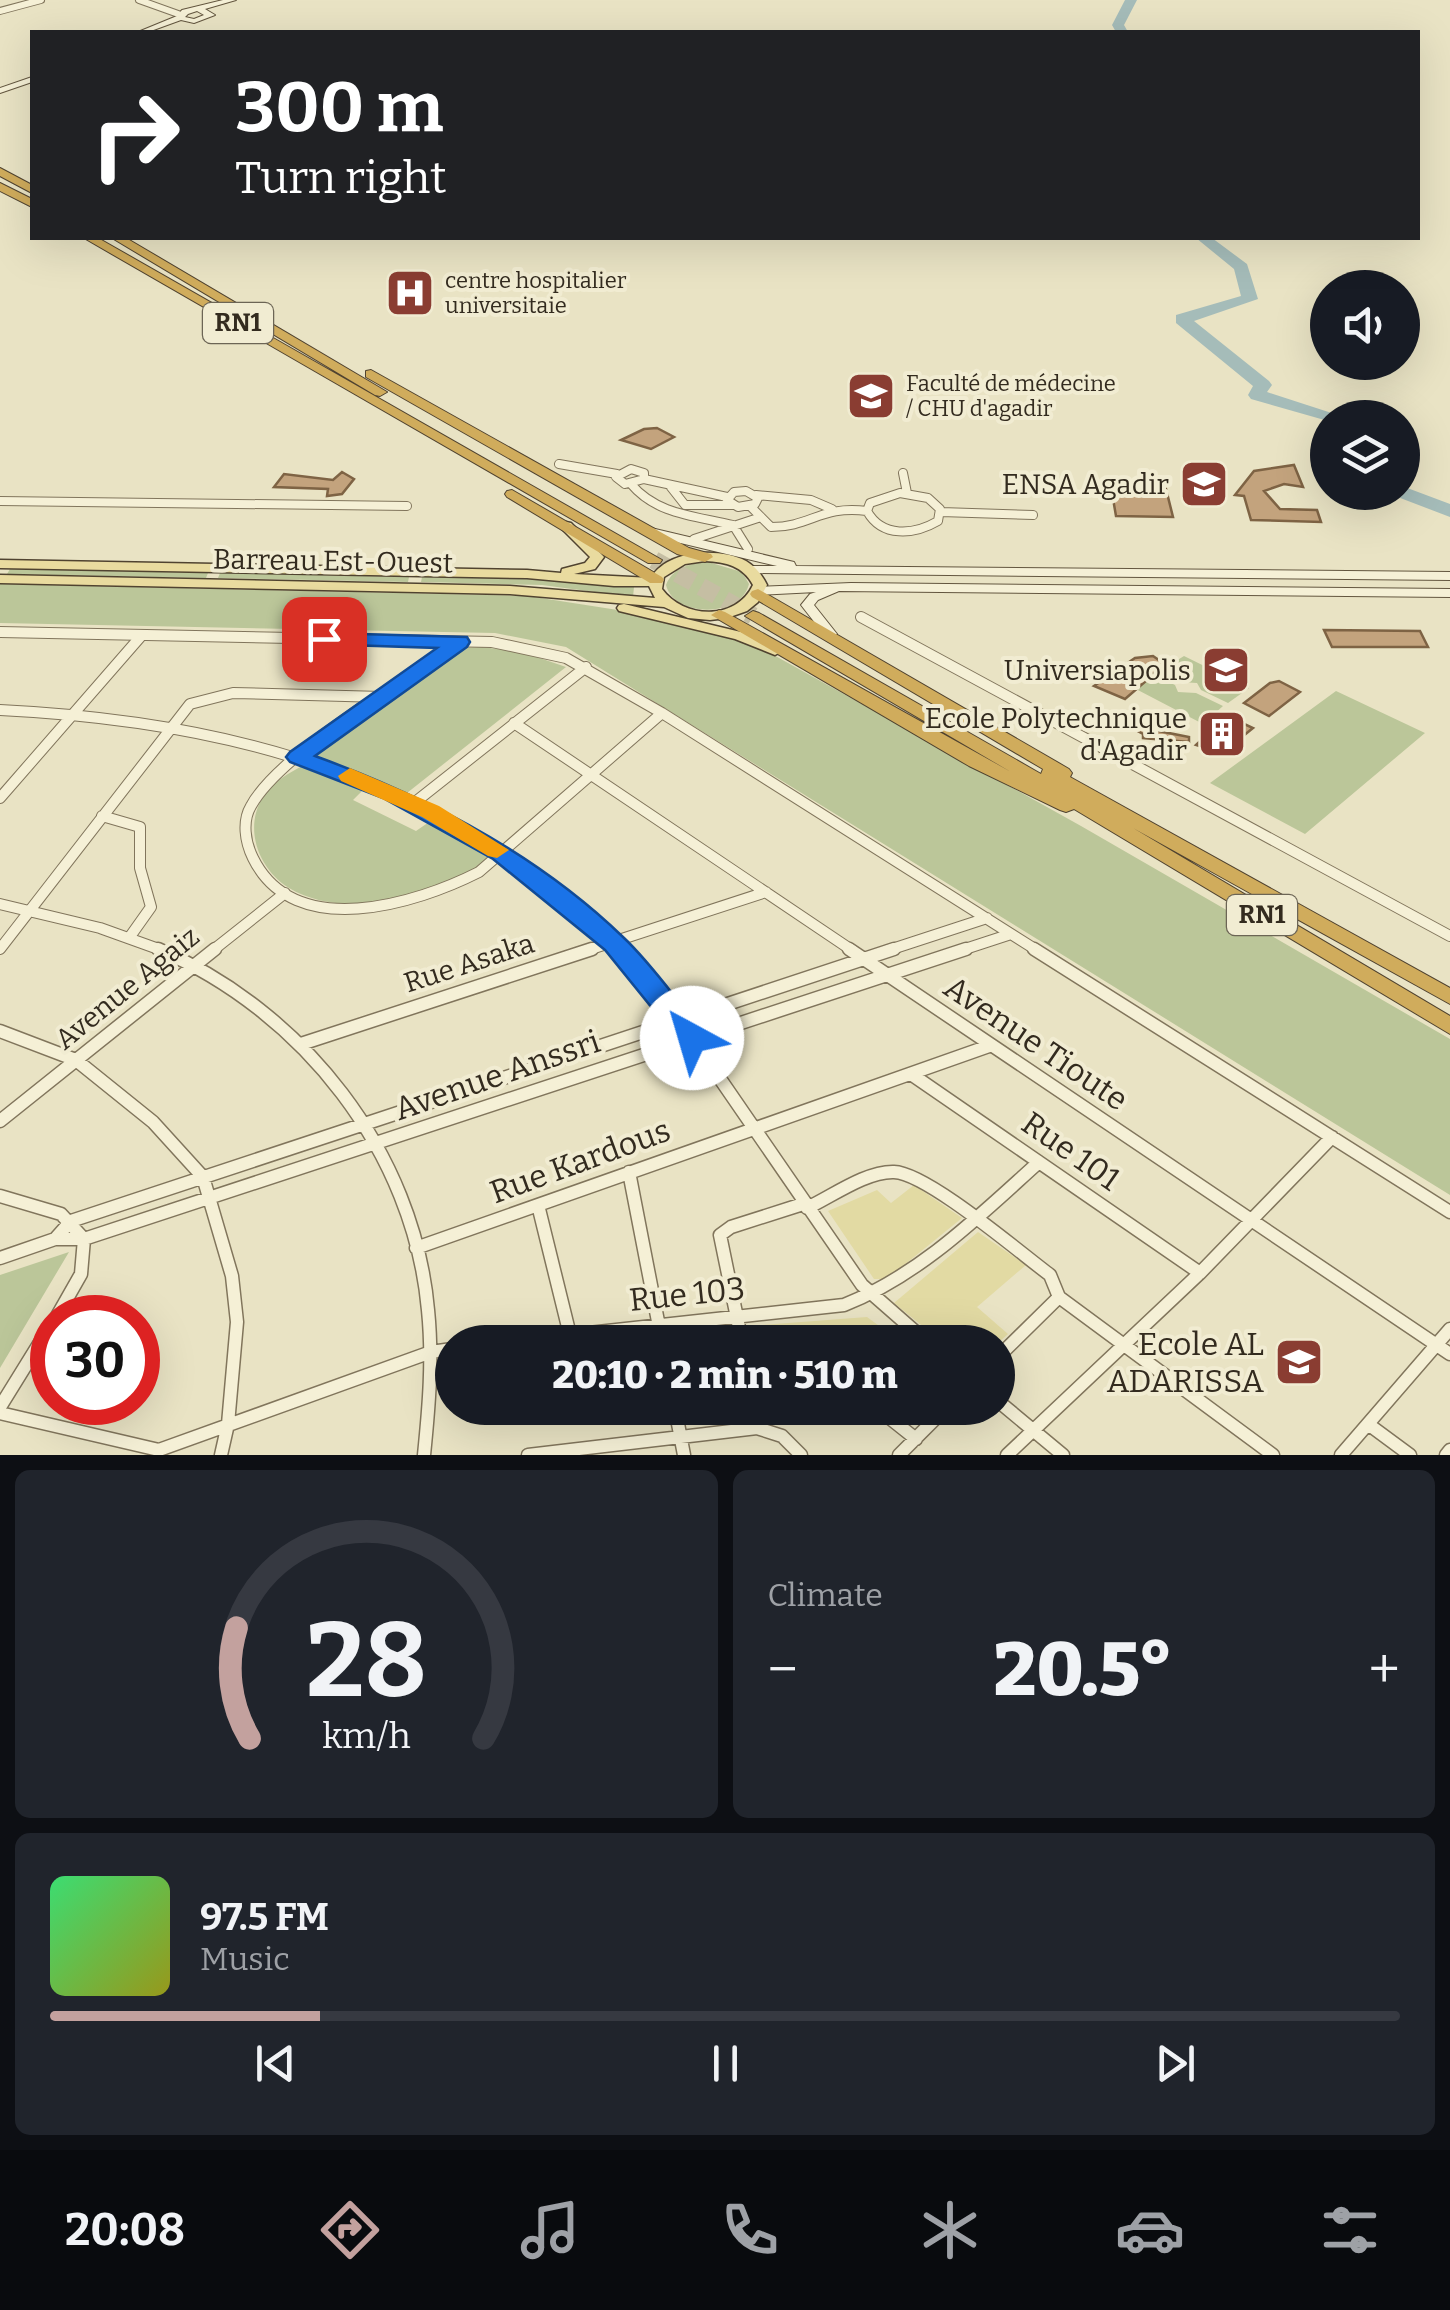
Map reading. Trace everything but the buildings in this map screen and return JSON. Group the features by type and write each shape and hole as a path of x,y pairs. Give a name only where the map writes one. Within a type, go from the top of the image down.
{"highway":[{"path":"0,171 30,189"},
{"path":"0,186 30,203"},
{"name":"RN1","path":"93,240 386,408 661,557 121,240"},
{"path":"306,346 362,368 534,470 683,551 705,557"},
{"path":"386,408 387,416 397,426 656,581"},
{"path":"759,603 831,634 1068,775 1098,801"},
{"name":"RN1","path":"759,603 1098,801 1450,997"},
{"name":"RN1","path":"759,603 1076,802 1450,1026"},
{"path":"719,615 1035,794 1066,806 1076,802"}],"main road":[{"path":"147,30 232,0"},
{"path":"164,30 206,19 245,0"},
{"path":"197,10 211,14"},
{"path":"180,16 190,21"},
{"path":"0,88 30,78"},
{"path":"527,574 576,571 596,560 594,550 573,536 566,526"},
{"path":"647,530 789,564 846,570"},
{"path":"664,603 655,590 656,581 674,564 705,557 730,560 750,569 1450,576"},
{"name":"Barreau Est-Ouest","path":"0,564 527,574 614,582 656,581"},
{"path":"750,569 758,579 759,603"},
{"name":"Barreau Est-Ouest","path":"0,579 557,593 664,603 688,614 719,615"},
{"path":"831,634 808,612 808,602 818,595 852,587"},
{"path":"719,615 759,603 852,587 1450,593"},
{"path":"557,593 740,636 798,661"}],"street":[{"path":"0,9 29,0"},
{"path":"0,9 41,0"},
{"path":"139,0 180,16"},
{"path":"156,0 197,10"},
{"path":"558,464 617,474 636,469 644,473 644,479"},
{"path":"617,474 620,482 630,484 644,479 750,506 772,527 808,523 832,509"},
{"path":"903,474 907,493"},
{"path":"630,484 641,500 655,507 733,524 748,548"},
{"path":"670,486 676,499 685,504 710,508 730,501 740,490 811,500 832,509 867,511 879,526 904,538 934,524 941,512"},
{"path":"867,511 879,497 907,493 928,498 941,512 1033,515"},
{"path":"750,506 758,501 756,494"},
{"path":"0,501 407,506"},
{"path":"694,539 761,517"},
{"path":"862,617 1450,936"},
{"path":"0,632 460,642 523,646 586,667 1450,1212"},
{"path":"0,798 142,635"},
{"path":"460,642 269,780 250,808 246,837 251,856 263,874 285,893 354,909 388,908 453,887 501,853 662,713"},
{"path":"414,804 586,667"},
{"path":"0,949 190,704 214,695 383,697"},
{"path":"0,710 75,710 171,726 298,757 414,804 501,853 614,943 692,1038 805,1206 872,1297 906,1325"},
{"name":"Avenue Tioute","path":"514,722 1450,1354"},
{"path":"102,816 140,826 140,868 150,910 128,938"},
{"name":"Rue Asaka","path":"301,1044 766,892"},
{"name":"Avenue Agaiz","path":"0,1122 285,893"},
{"path":"0,904 128,938 194,966 239,994 301,1044 365,1124 379,1143 400,1193 416,1248 431,1352 424,1455"},
{"name":"Avenue Anssri","path":"71,1221 987,918"},
{"name":"Avenue Anssri","path":"0,1258 55,1240 84,1239 1011,934"},
{"path":"0,1031 76,1060 153,1122 203,1177 232,1276 237,1322 228,1424 221,1455"},
{"name":"Rue Kardous","path":"416,1248 989,1046"},
{"name":"Rue 101","path":"910,1074 1200,1273"},
{"path":"1007,1455 1200,1273 1332,1137"},
{"path":"872,1297 976,1217 1039,1162"},
{"path":"629,1172 658,1325"},
{"path":"739,1325 720,1235 730,1227 805,1206 877,1175 895,1172 922,1181 976,1217 1050,1274 1059,1298 1273,1455"},
{"path":"0,1196 49,1208 71,1221 84,1239 81,1274 69,1295"},
{"path":"538,1205 568,1325"},
{"path":"55,1240 71,1221"},
{"name":"Rue 103","path":"658,1325 844,1305 872,1297"},
{"path":"1015,1341 1059,1298"},
{"path":"1341,1455 1450,1329"},
{"path":"30,1360 0,1410 160,1450 435,1351"},
{"path":"1015,1416 1063,1455"},
{"path":"1368,1424 1410,1455"},
{"path":"678,1425 684,1455"},
{"path":"898,1425 916,1440"},
{"path":"899,1455 930,1425"},
{"path":"528,1455 758,1428 782,1436 801,1455"}],"green space":[{"path":"708,562 742,572 749,584 743,595 734,603 708,610 681,604 666,585 673,574 689,565"},
{"path":"10,569 208,573 206,578 7,574"},
{"path":"220,573 409,577 408,582 218,578"},
{"path":"422,577 534,579 634,587 633,597 542,585 421,582"},
{"path":"0,584 528,596 637,613 754,644 1081,826 1450,1039 1450,1195 566,647 495,633 0,623"},
{"path":"457,648 522,652 566,667 407,793 310,756"},
{"path":"1184,656 1249,688 1228,703 1201,690 1197,683 1180,682 1160,671"},
{"path":"1154,675 1175,685 1178,692 1196,693 1223,706 1203,724 1134,688"},
{"path":"1336,691 1425,733 1305,834 1210,783"},
{"path":"302,766 363,790 353,800 416,831 432,820 492,854 450,883 395,901 338,903 289,888 262,858 254,833 255,820 268,790"},
{"path":"69,1252 43,1295 30,1295 30,1318 0,1368 0,1275"}],"sand":[{"path":"914,1185 962,1218 887,1279 874,1279 828,1211 877,1190 891,1203"},
{"path":"978,1232 1026,1265 977,1307 998,1325 921,1325 894,1303"},
{"path":"867,1317 878,1325 763,1325"}],"waterway":[{"path":"1121,30 1118,25 1131,0"},
{"path":"1206,240 1241,267 1250,299 1182,319 1263,385 1257,395 1310,410"},
{"path":"1420,499 1450,511"}],"tunnel":[{"path":"654,560 753,616"}],"slow traffic":[{"path":"350,776 430,811 497,850"}],"place":[{"name":"centre hospitalier universitaie","path":"410,293"},
{"name":"Faculté de médecine / CHU d'agadir","path":"871,396"},
{"name":"ENSA Agadir","path":"1204,484"},
{"name":"Universiapolis","path":"1226,670"},
{"name":"Ecole Polytechnique d'Agadir","path":"1222,734"},
{"name":"Ecole AL ADARISSA","path":"1299,1362"}],"route":[{"path":"324,639 460,642 298,757 391,792 501,853 614,943 692,1038"}]}
